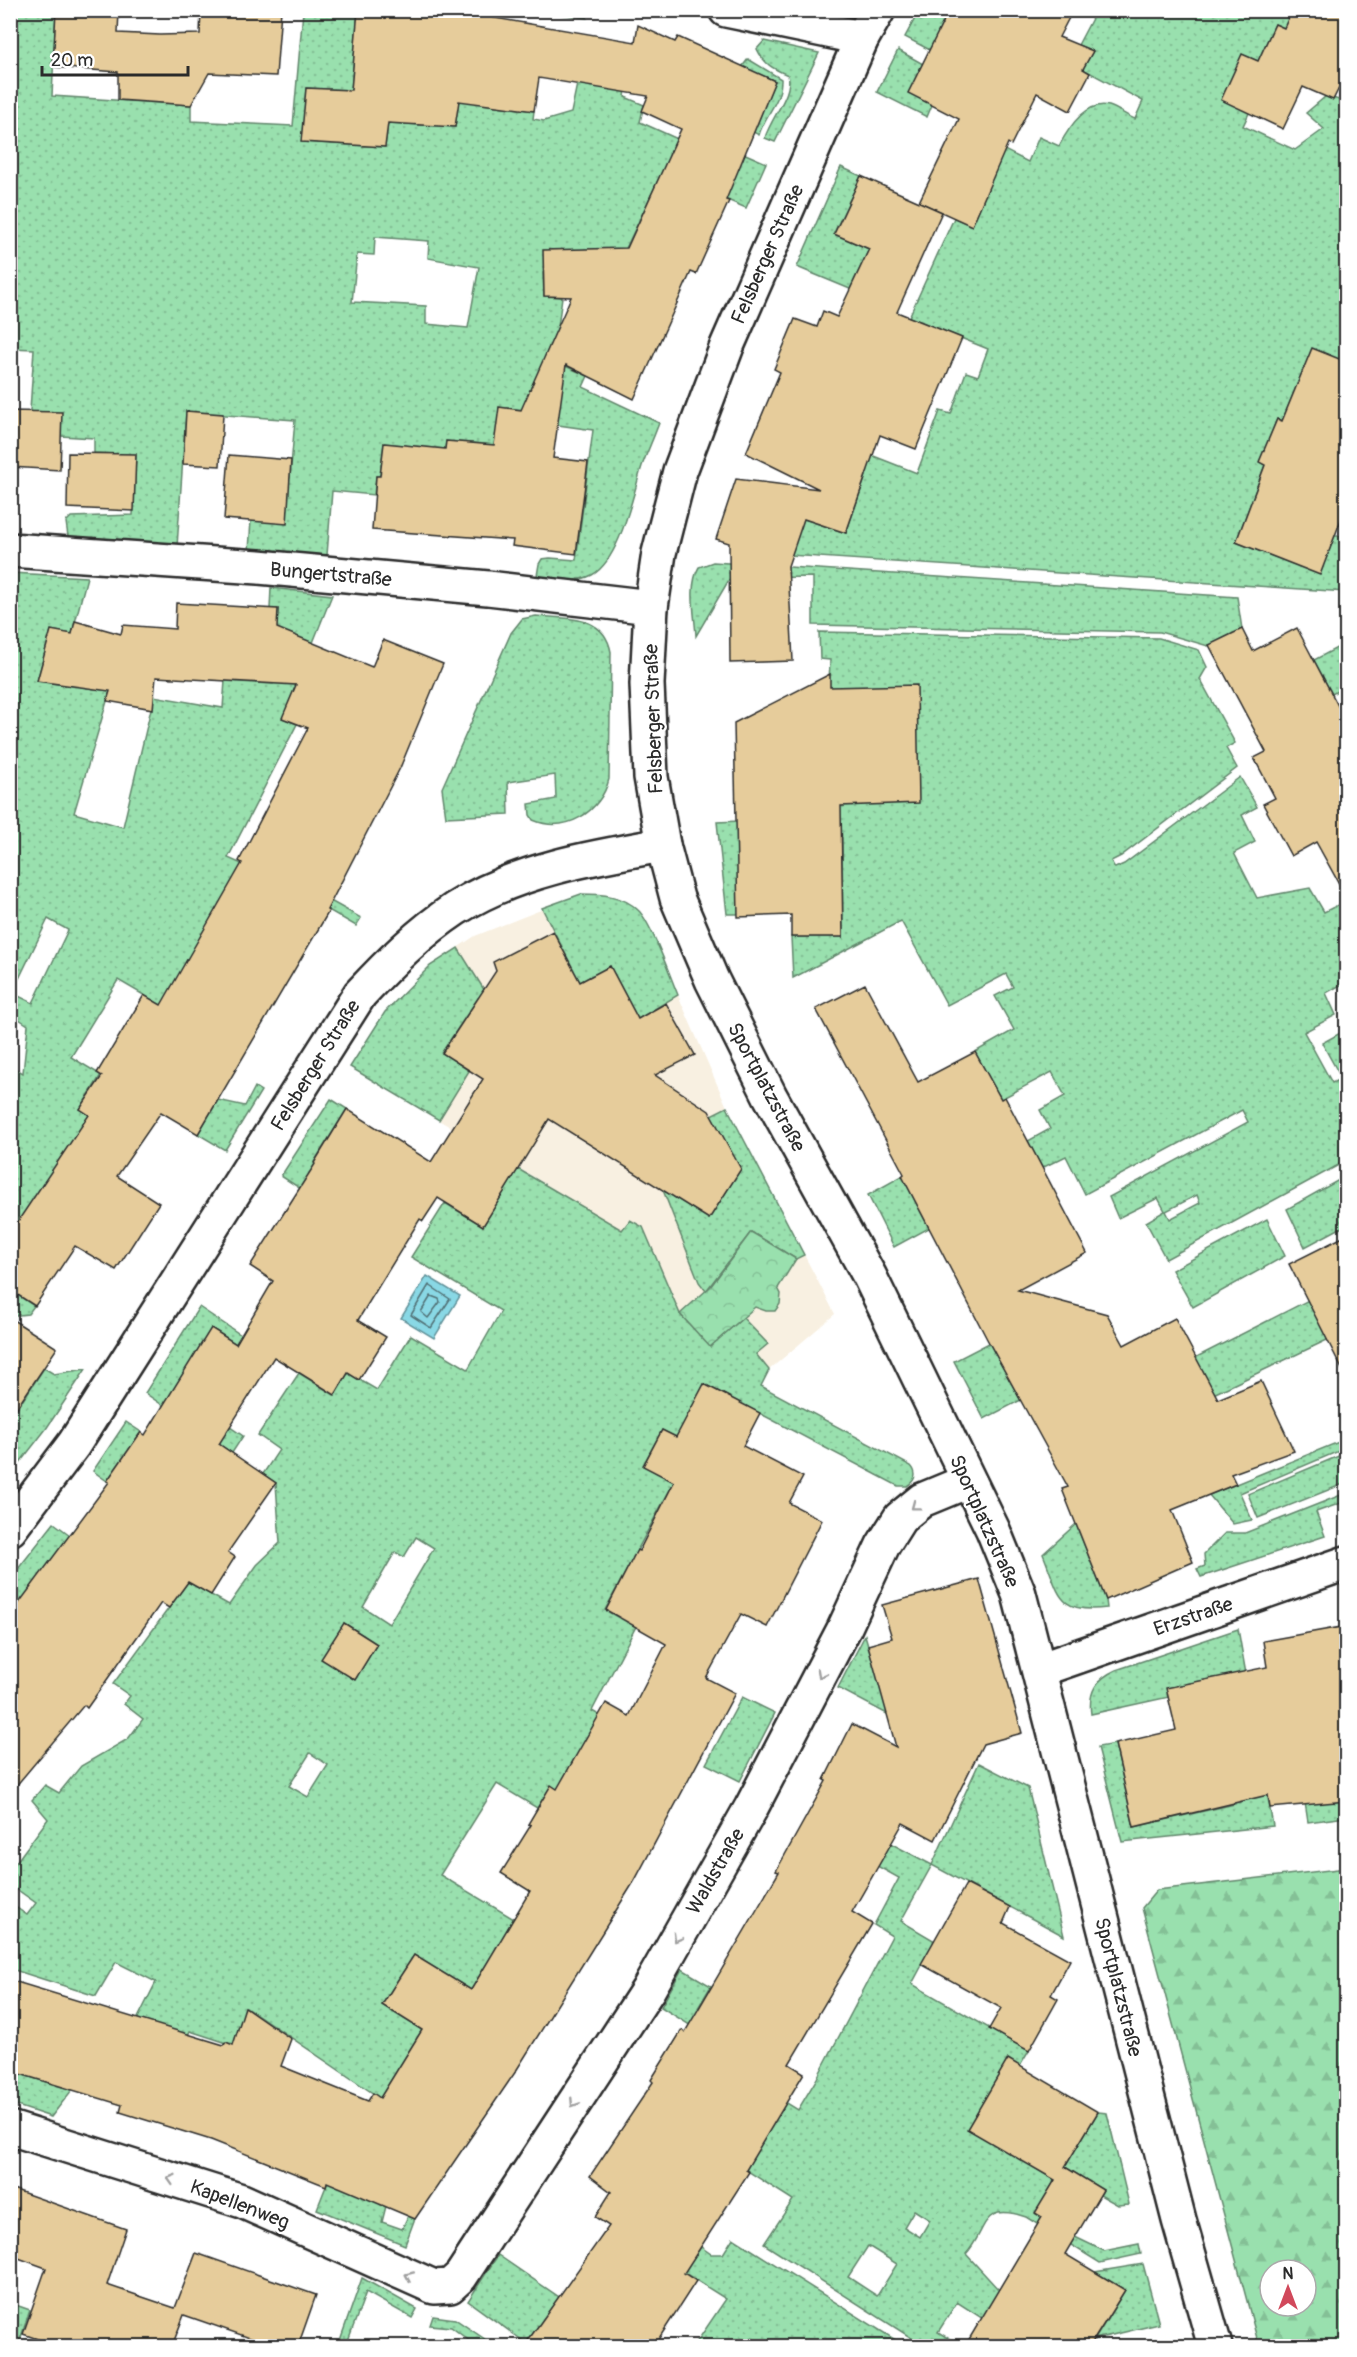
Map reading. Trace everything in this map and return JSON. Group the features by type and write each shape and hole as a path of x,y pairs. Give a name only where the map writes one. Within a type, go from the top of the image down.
{"street":[{"path":"726,10 862,38"},
{"name":"Felsberger Straße","path":"10,1529 74,1444 360,994 402,949 456,909 506,883 593,856 663,845 651,777 647,684 651,607 659,553 680,471 727,346 862,38 878,10"},
{"name":"Bungertstraße","path":"10,550 259,567 419,581 651,607"},
{"name":"Sportplatzstraße","path":"663,845 677,898 712,980 770,1096 870,1277 993,1530 1018,1594 1179,2220 1215,2346"},
{"name":"Waldstraße","path":"461,2276 648,1990 751,1808 844,1629 883,1545 900,1518 922,1500 968,1481"},
{"name":"Erzstraße","path":"1039,1670 1347,1563"},
{"name":"Kapellenweg","path":"10,2128 242,2201 435,2287 450,2286 461,2276"}],"shaded area":[{"path":"581,894 608,895 639,911 727,1107 835,1314 769,1370 761,1386 741,1403 571,1315 622,1230 350,1067 385,1012 430,966 475,936"}],"green space":[{"path":"16,11 56,11 52,96 191,105 191,121 293,126 303,11 358,11 351,90 306,88 302,142 385,147 388,123 455,127 460,91 482,104 534,111 533,119 544,121 571,113 577,84 626,89 625,97 644,105 640,122 735,165 741,152 766,163 746,208 662,172 611,280 543,273 544,296 562,297 558,327 545,357 588,376 583,387 659,423 642,466 618,541 602,567 592,575 579,579 565,580 537,576 542,559 576,560 593,430 558,425 535,411 499,407 497,445 446,441 445,449 384,443 380,476 376,476 374,495 332,491 327,555 249,551 251,520 290,478 295,420 186,412 177,547 72,539 68,536 66,522 71,517 133,515 136,455 94,453 94,438 61,436 30,411 34,349 11,348 10,29 16,28","holes":["375,237 429,241 428,258 479,267 468,328 426,324 426,306 352,302 357,254 374,255"]},
{"path":"537,11 588,11 587,18"},
{"path":"919,11 975,11 930,50 905,37"},
{"path":"1096,11 1292,11 1284,28 1275,24 1258,61 1243,55 1249,113 1243,126 1295,150 1324,129 1306,113 1326,96 1346,102 1346,362 1312,349 1282,421 1277,419 1260,462 1265,465 1236,542 1319,574 1334,536 1346,536 1346,592 758,553 804,519 846,533 866,476 863,474 871,455 917,473 940,411 951,414 966,372 978,376 988,349 909,317 954,218 972,225 988,189 981,138 1028,162 1039,137 1059,146 1079,117 1093,107 1109,106 1135,119 1143,101 1083,69 1093,51 1078,45"},
{"path":"764,41 819,53 775,142 765,138 785,98 789,82 788,75 778,71 763,59 757,49"},
{"path":"898,50 923,64 932,105 927,117 877,92"},
{"path":"748,59 781,79 779,94 759,135 753,132 775,81 742,67"},
{"path":"841,167 861,176 834,233 869,249 850,289 797,267"},
{"path":"713,562 1237,597 1242,629 1208,646 1160,632 813,625 813,577 730,578 696,636 694,583 699,567"},
{"path":"11,573 87,577 72,634 51,630 37,681 110,691 74,813 123,827 154,696 223,708 225,681 273,684 278,609 270,609 271,588 332,595 283,718 297,724 228,858 244,865 188,1021 118,980 71,1057 101,1075 80,1109 92,1117 11,1232 11,1066 23,1073 28,1025 10,1013","holes":["48,919 68,930 33,1003 12,993"]},
{"path":"536,616 582,621 601,631 607,640 611,652 609,779 605,791 590,810 569,822 558,824 545,824 533,820 529,804 556,799 555,775 508,782 509,814 446,817 442,788 511,633 522,619"},
{"path":"819,632 1159,638 1199,650 1207,667 1200,679 1235,743 1226,748 1237,768 1121,856 1111,861 1115,868 1124,864 1240,777 1257,807 1242,815 1255,842 1234,853 1257,898 1310,888 1324,912 1346,901 1346,982 1326,993 1336,1015 1304,1032 1332,1083 1346,1076 1346,1161 1166,1259 1146,1222 1165,1211 1158,1198 1118,1218 1109,1197 1248,1122 1242,1110 1085,1194 1066,1156 1042,1168 1028,1141 1050,1129 1040,1110 1065,1096 1052,1072 1001,1099 975,1052 1014,1030 995,996 1013,987 1006,974 947,1005 901,921 793,978 791,937 843,937 842,838 761,840 738,914 727,914 717,822 786,819 815,741 826,701 830,660 820,659","holes":["1197,1195 1200,1203 1170,1219 1166,1211"]},
{"path":"1346,643 1346,686 1332,694 1314,660"},
{"path":"291,879 361,918 356,926 287,886"},
{"path":"581,894 619,898 638,910 654,937 678,995 638,1019 610,966 580,982 542,908"},
{"path":"458,948 488,996 478,998 442,1052 469,1071 439,1120 350,1067 385,1012 430,966"},
{"path":"1344,1031 1346,1067 1338,1072 1322,1043"},
{"path":"255,1087 261,1091 225,1150 198,1134 218,1100 245,1106"},
{"path":"331,1099 347,1109 314,1162 323,1168 307,1193 281,1176"},
{"path":"727,1107 804,1255 796,1259 751,1232 706,1291 699,1282 663,1190 709,1219 742,1167 717,1150 724,1139 711,1115"},
{"path":"518,1169 622,1230 630,1220 643,1227 680,1314 710,1346 743,1318 768,1344 756,1354 769,1370 761,1386 911,1466 915,1475 914,1480 907,1486 898,1486 704,1384 678,1438 662,1430 643,1465 674,1482 605,1610 619,1618 628,1603 644,1611 592,1711 599,1715 584,1804 551,1786 537,1808 497,1784 440,1875 514,1919 471,1990 414,1955 382,2005 422,2030 380,2098 246,2007 233,2045 190,2031 187,2037 137,2020 156,1982 116,1962 96,1996 11,1969 11,1904 27,1915 36,1903 12,1886 11,1888 11,1869 48,1819 32,1800 45,1785 59,1793 81,1766 128,1739 143,1719 124,1704 130,1696 113,1684 188,1582 229,1605 257,1565 280,1543 276,1483 263,1474 279,1450 258,1435 299,1373 334,1395 348,1373 377,1390 411,1335 468,1369 501,1311 411,1257 445,1203 483,1226","holes":["416,1537 434,1548 389,1624 363,1607 395,1552 404,1557","344,1623 377,1644 355,1679","310,1753 328,1765 308,1797 289,1786"]},
{"path":"902,1176 929,1228 894,1247 868,1195"},
{"path":"1346,1176 1346,1225 1305,1247 1287,1209"},
{"path":"1267,1219 1285,1256 1193,1307 1172,1270"},
{"path":"751,1232 796,1259 778,1288 781,1294 780,1304 775,1311 755,1307 710,1347 680,1314 711,1286"},
{"path":"1346,1281 1346,1331 1207,1397 1179,1366"},
{"path":"10,1290 34,1306 28,1314 11,1316"},
{"path":"199,1307 241,1335 236,1344 211,1328 213,1415 243,1436 232,1453 145,1393"},
{"path":"989,1343 1021,1400 984,1419 954,1361"},
{"path":"44,1368 54,1374 86,1369 46,1429 18,1465 11,1460 10,1392 23,1400"},
{"path":"126,1422 141,1432 107,1481 93,1471"},
{"path":"1346,1439 1346,1448 1240,1493 1252,1520 1233,1524 1209,1495"},
{"path":"1346,1453 1346,1483 1258,1518 1248,1494"},
{"path":"1341,1495 1344,1502 1316,1512 1325,1536 1201,1577 1197,1569 1205,1566 1204,1554 1225,1533 1245,1533"},
{"path":"54,1523 70,1535 63,1647 11,1607 10,1579"},
{"path":"1076,1524 1106,1600 1107,1608 1078,1608 1063,1599 1043,1554"},
{"path":"1238,1629 1273,1826 1122,1842 1098,1747 1115,1744 1134,1827 1235,1804 1215,1678 1167,1688 1169,1697 1091,1714 1091,1699 1095,1687 1103,1678 1116,1670"},
{"path":"865,1635 889,1715 838,1688"},
{"path":"742,1697 775,1713 740,1781 706,1764"},
{"path":"1346,1748 1346,1817 1308,1822 1304,1796"},
{"path":"979,1763 1028,1788 1064,1936 932,1865"},
{"path":"871,1833 932,1865 901,1921 935,1941 912,1984 1029,2051 1020,2066 968,2128 1055,2180 1036,2214 1104,2251 1139,2244 1141,2254 1100,2263 1026,2217 1011,2213 993,2215 987,2220 966,2254 998,2289 1011,2297 1005,2333 957,2302 938,2332 961,2346 924,2346 764,2244 793,2200 746,2170 774,2095 798,2110 892,1936 874,1925 899,1878 859,1856","holes":["914,2210 930,2220 920,2237 904,2227","868,2246 897,2264 877,2296 848,2277"]},
{"path":"1346,1868 1346,2346 1259,2346 1142,1908 1157,1890"},
{"path":"682,1969 711,1986 698,2008 784,2061 774,2078 661,2007"},
{"path":"10,2071 72,2090 51,2117 11,2104"},
{"path":"1098,2112 1107,2113 1129,2204 1118,2205 1100,2195 1103,2190 1065,2167"},
{"path":"345,2138 386,2206 382,2222 402,2229 408,2216 415,2218 405,2245 317,2209"},
{"path":"733,2238 905,2346 694,2346 726,2299 683,2272 701,2247 711,2254 723,2254"},
{"path":"498,2255 559,2297 526,2343 468,2301"},
{"path":"1143,2264 1159,2324 1095,2339 1125,2290 1095,2272"},
{"path":"362,2278 417,2309 412,2318 366,2292 346,2346 338,2346"},
{"path":"10,2303 30,2310 18,2346 11,2346"},
{"path":"433,2316 455,2319 495,2346 470,2346 471,2342 451,2327 430,2325"}],"water":[{"path":"427,1276 460,1296 434,1338 401,1318"}],"building":[{"path":"56,10 119,10 118,33 160,35 200,34 201,10 281,10 276,76 209,73 191,105 118,100 118,72 53,67"},
{"path":"358,10 449,10 635,42 638,25 675,42 678,37 775,81 726,200 729,201 696,274 691,272 634,399 566,365 553,458 588,462 576,554 512,546 513,540 372,530 376,476 380,476 384,443 445,449 446,441 494,445 499,407 521,410 571,297 544,296 543,250 627,248 681,129 642,111 648,96 539,78 534,111 459,101 455,127 388,123 385,147 301,142 306,88 351,90"},
{"path":"949,10 1073,10 1059,37 1093,51 1083,69 1090,73 1070,111 1037,93 1011,145 1008,143 972,226 919,202 959,119 908,93"},
{"path":"1292,10 1347,10 1347,72 1333,100 1303,87 1283,129 1221,100 1242,54 1258,61 1275,24 1284,28"},
{"path":"861,176 942,212 897,312 962,338 916,449 880,435 846,533 804,519 788,566 793,661 730,663 729,543 716,539 736,479 819,489 746,453 780,372 774,369 795,319 817,327 823,311 837,317 869,249 834,234"},
{"path":"1312,348 1347,362 1347,504 1320,575 1236,542 1265,465 1259,462 1277,419 1282,421"},
{"path":"10,411 62,412 60,470 10,467"},
{"path":"186,411 223,414 220,466 183,464"},
{"path":"68,453 136,454 134,511 67,508"},
{"path":"229,455 291,460 287,524 224,519"},
{"path":"176,603 278,609 277,628 372,667 383,640 443,664 400,768 327,910 329,911 198,1134 161,1112 117,1176 159,1203 116,1270 75,1246 35,1306 10,1290 10,1233 89,1115 80,1109 102,1076 97,1073 144,995 161,1005 242,863 239,861 308,728 282,718 296,685 156,677 153,709 107,701 110,691 37,681 51,630 72,634 75,621 121,634 123,625 175,629"},
{"path":"1297,628 1347,723 1347,898 1316,842 1291,856 1263,804 1275,798 1254,758 1266,752 1209,645 1242,629 1253,651"},
{"path":"830,674 830,687 917,685 919,803 841,806 843,937 791,937 791,915 738,917 734,723"},
{"path":"553,931 580,982 610,966 638,1019 666,1003 695,1055 655,1075 709,1111 741,1169 709,1219 549,1119 483,1226 438,1198 423,1221 420,1219 358,1320 386,1337 359,1380 348,1373 335,1395 274,1357 219,1444 276,1483 228,1552 235,1557 211,1595 188,1582 169,1608 161,1603 87,1708 84,1705 10,1793 10,1615 109,1482 107,1481 141,1432 145,1435 211,1328 236,1344 273,1281 250,1266 347,1109 431,1162 483,1079 442,1053 496,971 493,962"},
{"path":"865,984 918,1082 975,1052 1001,1099 1005,1097 1087,1253 1018,1290 1107,1314 1124,1345 1175,1318 1218,1399 1261,1381 1294,1451 1231,1474 1236,1484 1172,1510 1193,1562 1106,1600 1062,1489 1068,1487 987,1339 902,1176 904,1174 816,1009"},
{"path":"1347,1235 1347,1379 1289,1264"},
{"path":"10,1318 57,1348 10,1418"},
{"path":"704,1384 760,1413 743,1446 803,1477 789,1503 822,1520 767,1627 741,1614 706,1678 735,1693 635,1880 516,2071 415,2219 327,2182 326,2186 211,2140 120,2112 122,2105 10,2071 10,1980 224,2045 226,2042 233,2045 245,2007 291,2039 281,2066 368,2101 373,2093 380,2098 422,2030 382,2005 399,1978 414,1955 471,1990 530,1891 501,1873 531,1825 528,1824 551,1785 557,1789 606,1703 629,1716 666,1644 606,1610 674,1482 643,1466 662,1430 676,1437"},
{"path":"979,1579 1022,1733 983,1744 935,1840 903,1823 852,1912 872,1924 789,2064 804,2073 746,2170 749,2172 684,2273 696,2281 654,2346 524,2346 609,2226 595,2217 611,2192 590,2176 653,2082 651,2080 682,2030 685,2032 779,1872 776,1871 826,1781 824,1780 852,1724 896,1747 868,1645 892,1638 882,1605"},
{"path":"344,1623 377,1644 355,1680 321,1659"},
{"path":"1347,1626 1347,1801 1270,1808 1268,1795 1134,1827 1115,1744 1176,1730 1166,1688 1267,1667 1263,1641"},
{"path":"966,1884 1010,1907 1003,1923 1070,1960 1051,1995 1058,1999 1029,2051 989,2029 1001,2008 921,1964"},
{"path":"1008,2059 1098,2112 1065,2167 1103,2190 1065,2254 1125,2290 1090,2346 965,2346 1042,2217 1035,2213 1055,2180 967,2129"},
{"path":"10,2188 126,2229 107,2285 175,2308 196,2253 316,2295 298,2346 273,2346 184,2315 172,2346 58,2346 23,2334 46,2268 10,2255"}]}
